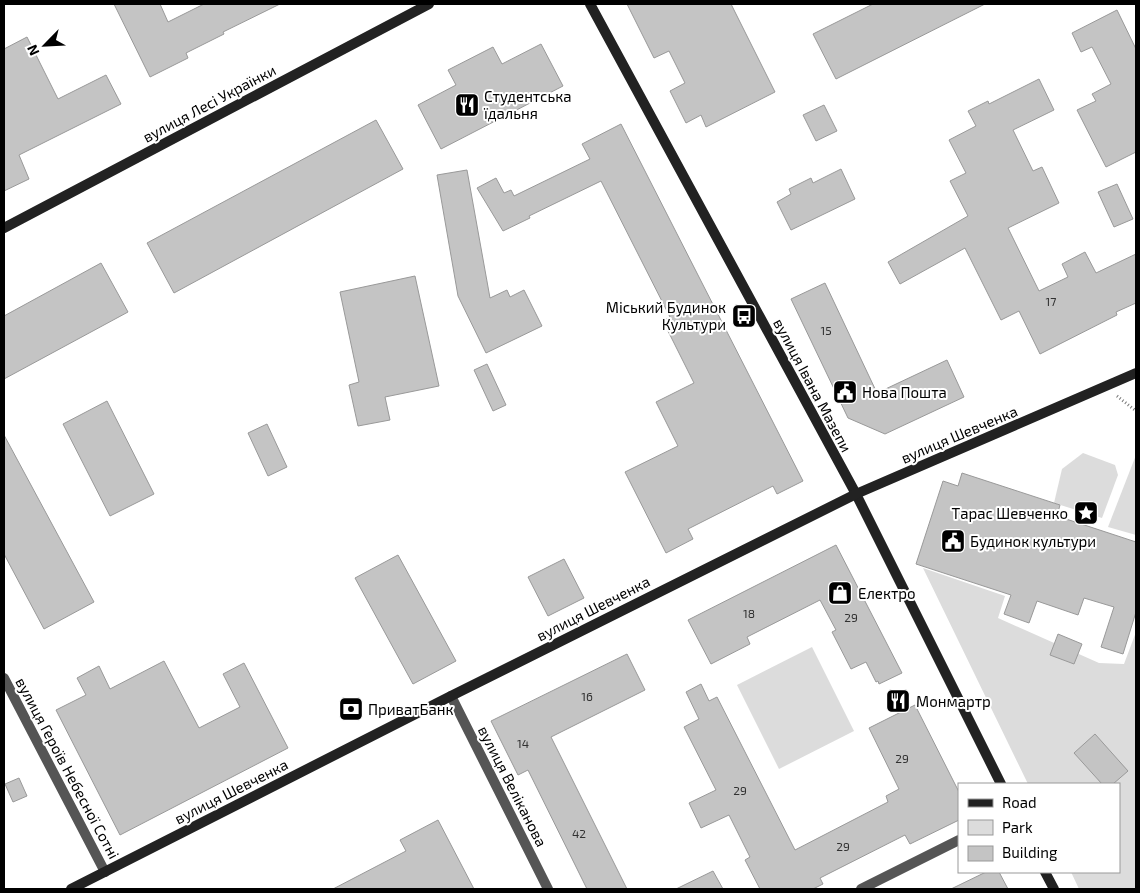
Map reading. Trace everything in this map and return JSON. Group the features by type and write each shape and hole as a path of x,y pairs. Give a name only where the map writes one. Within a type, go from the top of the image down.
{"street":[{"name":"вулиця Лесі Українки","path":"4,228 429,4"},
{"name":"вулиця Івана Мазепи","path":"590,4 856,494 1000,783"},
{"name":"вулиця Шевченка","path":"71,889 451,696 856,494 1136,373"},
{"name":"вулиця Героїв Небесної Сотні","path":"4,678 105,872"},
{"name":"вулиця Веліканова","path":"451,696 548,889"},
{"path":"861,889 958,840"},
{"path":"1046,873 1054,889"}],"path":[{"path":"1105,388 1136,411"}],"green space":[{"path":"1083,453 1115,465 1118,475 1102,518 1054,503 1062,469"},
{"path":"1136,455 1136,535 1108,527"},
{"path":"923,568 1005,596 998,618 1099,663 1124,664 1136,632 1136,889 1079,889 1071,873 1120,873 1120,783 1028,783"},
{"path":"812,647 854,731 779,769 737,685"}],"building":[{"path":"114,4 160,4 168,22 204,4 280,4 223,32 224,34 186,53 188,58 150,77"},
{"path":"627,4 731,4 775,92 706,127 701,115 686,123 670,91 685,83 669,51 654,58"},
{"path":"873,4 985,4 836,79 813,34"},
{"path":"1117,10 1136,49 1136,152 1106,167 1077,110 1096,101 1092,94 1111,84 1092,47 1081,52 1072,33"},
{"path":"27,37 58,99 106,75 121,104 19,155 29,179 4,191 4,49"},
{"path":"541,44 563,86 441,149 418,105 456,85 448,70 493,47 502,64"},
{"path":"1039,79 1054,110 1013,130 1033,171 1042,167 1059,203 1008,228 1039,291 1068,277 1062,264 1085,252 1096,273 1136,254 1136,303 1116,312 1117,315 1040,354 1019,311 1001,320 965,248 900,284 888,262 968,216 950,181 966,173 949,140 976,126 968,111 988,101 989,104"},
{"path":"824,105 837,131 816,141 803,115"},
{"path":"376,120 403,169 174,293 147,243"},
{"path":"621,124 803,481 777,494 773,486 688,529 693,539 666,553 625,472 678,446 656,402 694,383 663,321 670,317 601,181 529,216 530,218 503,231 477,188 496,178 504,193 511,190 514,196 590,159 582,144"},
{"path":"841,169 855,199 791,230 777,202 791,194 789,189 811,178 813,183"},
{"path":"467,170 490,298 507,290 510,297 524,290 542,326 486,353 458,296 437,175"},
{"path":"1117,184 1133,219 1114,227 1098,192"},
{"path":"101,263 128,312 4,379 4,316"},
{"path":"415,276 439,386 385,397 390,420 358,426 349,385 359,382 340,292"},
{"path":"825,283 877,393 947,360 964,397 885,434 848,418 791,299"},
{"path":"487,364 506,405 493,411 474,370"},
{"path":"107,401 154,494 110,516 63,424"},
{"path":"267,424 287,467 268,476 248,433"},
{"path":"4,435 94,602 44,629 4,554"},
{"path":"962,473 1060,505 1057,516 1136,542 1136,612 1123,654 1101,647 1114,607 1084,598 1078,615 1037,601 1029,623 1004,614 1011,595 916,564 943,481 958,486"},
{"path":"836,545 902,673 879,684 878,681 876,682 866,662 851,669 832,632 836,630 820,600 747,637 750,644 711,664 688,620"},
{"path":"398,555 456,661 413,684 355,578"},
{"path":"564,559 584,598 548,616 528,577"},
{"path":"1058,634 1082,644 1074,664 1050,655"},
{"path":"627,654 645,690 551,737 627,889 587,889 528,770 518,775 491,721"},
{"path":"164,661 199,728 240,707 223,674 244,663 288,748 120,835 56,710 86,695 77,678 99,666 110,689"},
{"path":"701,684 709,701 717,697 795,850 888,802 886,796 899,789 869,728 915,705 958,790 958,820 910,844 905,835 820,878 823,884 813,889 760,889 745,860 750,857 729,815 701,828 689,803 716,790 684,727 699,719 686,692"},
{"path":"1095,734 1128,771 1114,783 1101,783 1074,753"},
{"path":"19,778 27,796 13,802 5,784"},
{"path":"438,820 474,889 333,889 406,851 400,840"},
{"path":"713,871 723,889 676,889"},
{"path":"984,873 1000,873 1008,889 951,889"}],"place":[{"name":"Студентська їдальня","path":"467,105"},
{"name":"Міський Будинок Культури","path":"744,316"},
{"name":"Нова Пошта","path":"845,392"},
{"name":"Тарас Шевченко","path":"1086,513"},
{"name":"Будинок культури","path":"953,541"},
{"name":"Електро","path":"840,593"},
{"name":"Монмартр","path":"898,701"},
{"name":"ПриватБанк","path":"351,709"}]}
